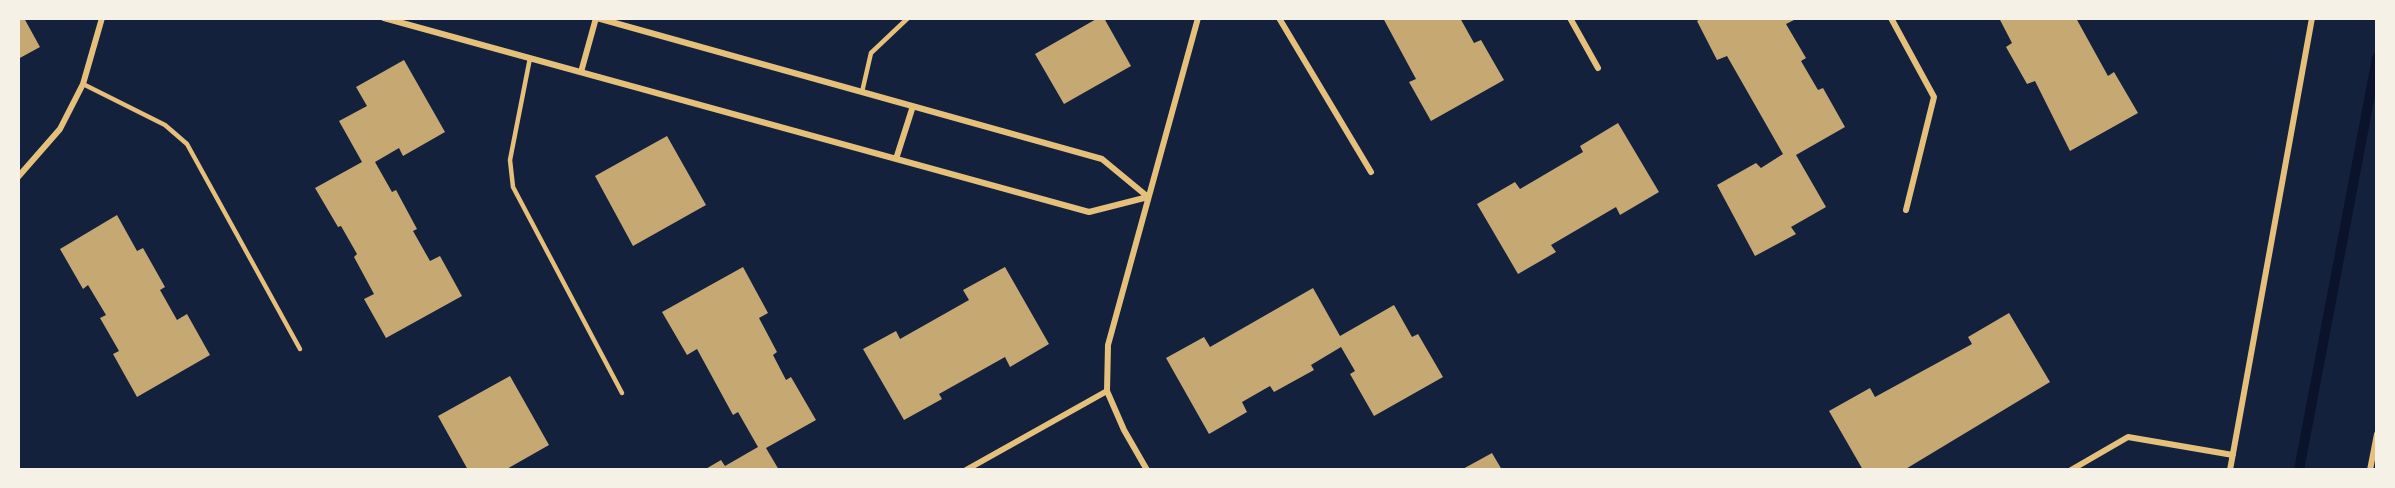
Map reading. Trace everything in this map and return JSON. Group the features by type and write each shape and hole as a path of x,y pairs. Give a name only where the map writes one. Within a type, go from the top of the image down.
{"street":[{"path":"18,177 60,129 83,84 102,18"},
{"path":"384,18 409,21 531,58 1089,212 1148,197"},
{"path":"581,72 597,18 1102,159 1148,197"},
{"path":"1147,470 1124,430 1107,390 1108,345 1198,18"},
{"path":"1279,18 1371,172"},
{"path":"1570,18 1598,68"},
{"path":"1891,18 1934,97 1906,210"},
{"path":"2230,470 2312,18"},
{"path":"896,159 914,106"},
{"path":"966,470 1107,390"},
{"path":"2373,467 2377,434"},
{"path":"2071,470 2128,437 2233,455"}],"lane":[{"path":"862,92 871,53 908,18"},
{"path":"531,58 510,160 513,187 622,393"},
{"path":"83,84 165,124 187,144 300,349"}],"building":[{"path":"18,18 24,18 40,47 18,59"},
{"path":"1098,18 1104,18 1131,66 1064,104 1035,54"},
{"path":"1383,18 1460,18 1474,43 1481,40 1504,80 1431,121 1409,82 1416,79"},
{"path":"1702,18 1798,18 1786,24 1806,58 1801,61 1818,90 1823,88 1845,127 1796,155 1826,207 1791,227 1796,234 1755,256 1717,185 1756,163 1761,168 1783,154 1727,56 1717,60 1697,21"},
{"path":"1999,18 2076,18 2108,76 2114,72 2138,113 2070,151 2035,81 2027,84 2006,47 2012,43"},
{"path":"404,60 445,132 403,156 399,148 375,162 392,192 396,190 417,229 413,231 430,261 440,256 462,296 386,338 364,299 374,294 354,257 357,254 315,188 362,162 339,121 367,106 356,87"},
{"path":"1618,123 1659,192 1620,215 1616,207 1551,245 1556,252 1518,274 1477,204 1515,182 1520,189 1583,152 1580,146"},
{"path":"667,136 706,205 633,246 595,176"},
{"path":"117,215 137,251 143,248 165,287 160,290 177,320 187,314 210,355 137,397 113,354 119,351 100,318 106,315 88,285 83,289 60,249"},
{"path":"743,267 768,313 759,318 777,352 773,355 786,380 791,377 816,420 766,448 779,470 704,470 721,460 725,466 758,447 738,412 733,415 697,349 687,355 662,312"},
{"path":"1005,267 1049,344 1010,367 1005,357 939,394 942,399 904,420 863,349 896,331 900,339 969,300 963,290"},
{"path":"1313,288 1340,336 1394,305 1412,337 1418,334 1443,377 1374,416 1350,374 1355,371 1341,347 1311,365 1314,370 1274,392 1270,386 1242,402 1247,412 1209,434 1166,358 1204,337 1210,347"},
{"path":"2009,313 2050,382 1904,470 1863,470 1829,411 1870,388 1875,397 1972,344 1968,337"},
{"path":"510,376 549,445 505,470 468,470 438,416"},
{"path":"1492,453 1502,470 1461,470"}],"waterway":[{"path":"2299,470 2377,58"}]}
